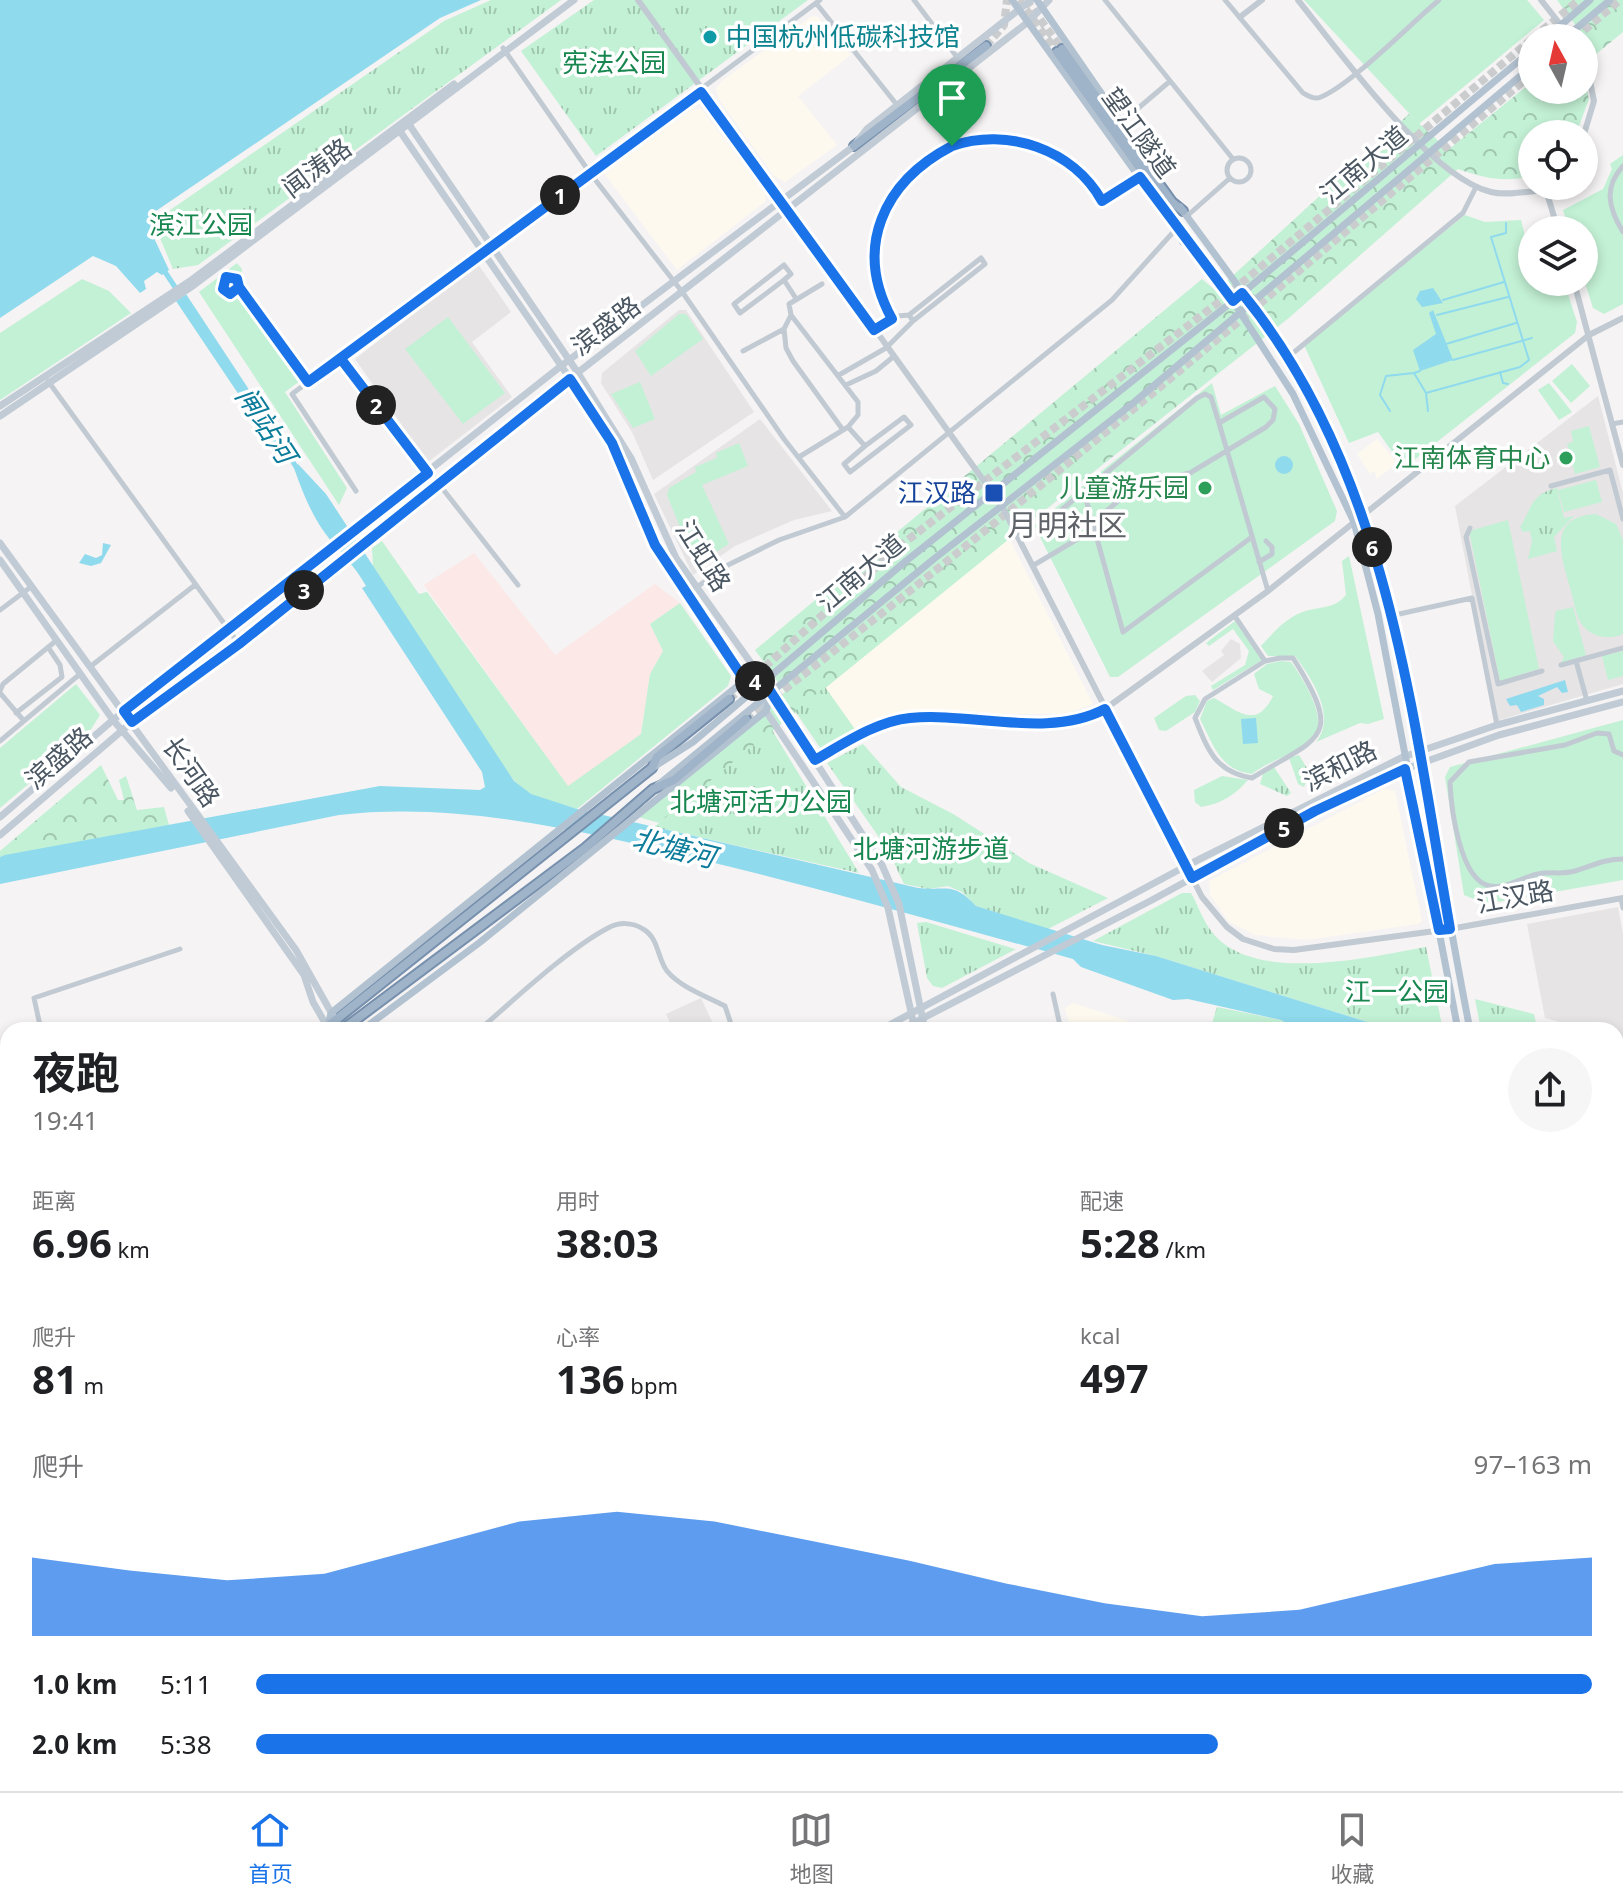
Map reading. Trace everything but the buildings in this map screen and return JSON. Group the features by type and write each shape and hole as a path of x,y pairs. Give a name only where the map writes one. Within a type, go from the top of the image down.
{"highway":[{"path":"854,146 986,46"},
{"name":"望江隧道","path":"1185,214 1172,202 1059,50 1166,205 1185,241"},
{"path":"652,768 657,757 729,699"},
{"path":"653,789 674,780 746,719"},
{"name":"江南大道","path":"337,1022 405,960 525,871 652,768"},
{"name":"江南大道","path":"339,1022 426,968 540,882 653,789"}],"main road":[{"name":"闻涛路","path":"0,406 47,379 192,283 571,0"},
{"path":"1012,0 1176,229 1233,301 1293,394 1354,522 1378,614 1405,769 1456,1022"},
{"path":"1562,24 1590,0"},
{"path":"1583,24 1610,0"},
{"name":"滨盛路","path":"0,817 124,711 561,366 854,146 867,129 957,57 1020,11 1040,2"},
{"name":"滨盛路","path":"0,835 132,722 239,644 570,379 1028,22 1040,2"},
{"path":"1040,2 1185,214 1229,270 1287,358 1332,440 1364,517 1390,616 1422,764 1468,1022"},
{"name":"江南大道","path":"652,768 693,742 763,680 992,492 1233,301 1518,62"},
{"name":"江南大道","path":"653,789 1241,314 1518,78"},
{"name":"江虹路","path":"408,122 570,360 631,458 664,536 695,587 763,680 815,760 856,837 888,908 913,1022"},
{"name":"江虹路","path":"399,129 604,428 655,545 686,595 856,837 882,865 899,904 924,1022"},
{"name":"闻涛路","path":"0,416 47,379"},
{"name":"长河路","path":"0,543 132,722 172,787"},
{"name":"长河路","path":"0,560 121,731 172,787 296,950 331,1022"},
{"path":"405,960 518,864 745,681 763,680"},
{"name":"滨和路","path":"896,1022 1186,866 1403,757 1497,725 1623,691"},
{"path":"373,1022 550,885 766,711 771,694"},
{"name":"滨和路","path":"920,1022 1315,811 1405,769 1499,735 1623,702"},
{"name":"长河路","path":"236,872 304,975 313,1002 330,1022"},
{"path":"426,968 432,978"}],"street":[{"name":"江汉路","path":"638,0 701,92 790,209 886,348 1002,506 1202,897 1227,927 1243,939 1274,949 1324,947 1450,929 1622,898"},
{"path":"914,0 957,57"},
{"path":"1105,0 1233,159 1248,161 1252,173 1244,181 1230,178"},
{"path":"1225,0 1303,93 1311,98 1319,98 1355,71 1439,0"},
{"path":"1240,17 1262,0"},
{"path":"1298,0 1355,71 1421,144 1459,180 1493,193 1518,191"},
{"path":"1541,0 1560,24"},
{"path":"356,491 292,394 818,2 897,105"},
{"path":"504,49 590,173 683,293 845,517"},
{"path":"1121,123 1169,82"},
{"path":"892,319 878,283 875,230 900,187 934,156 966,142 996,138 1019,142 1041,148 1069,165 1085,177 1102,201 1140,177"},
{"path":"1230,178 1227,170 1233,159"},
{"path":"1623,166 1614,176 1609,201 1623,232"},
{"path":"1185,214 1230,178"},
{"path":"1287,358 1463,213 1476,187"},
{"path":"686,595 728,565 779,540 845,517 1112,300 1176,229"},
{"path":"839,375 886,348 911,318 981,258 985,264 911,318 892,319 874,330"},
{"path":"784,265 791,274 784,280 740,313 734,304 784,265"},
{"path":"784,280 795,297"},
{"path":"799,457 845,428 858,415 858,402 791,315 789,304 795,297 822,284"},
{"path":"239,287 308,382"},
{"path":"1578,296 1623,465"},
{"path":"791,315 784,329 786,348 793,361 845,428 865,446"},
{"path":"815,760 855,738 909,718 1073,722 1105,709 1364,517 1589,335 1623,318"},
{"path":"743,351 784,329"},
{"path":"846,385 876,371 893,357"},
{"path":"341,359 518,585"},
{"path":"47,379 239,644"},
{"path":"1043,525 1205,394 1211,397 1268,591"},
{"path":"1034,565 1091,531 1094,524 1138,484 1190,473 1266,427 1273,420 1275,409 1264,397 1219,423"},
{"path":"904,417 911,425 850,472 844,464 865,446 904,417"},
{"path":"1612,424 1623,422"},
{"path":"1551,486 1610,470 1623,519"},
{"path":"1084,492 1123,632 1252,537"},
{"path":"1470,528 1466,537 1498,684 1542,671"},
{"path":"1259,562 1272,554 1272,547 1266,541"},
{"path":"91,666 195,585"},
{"path":"0,610 32,586"},
{"path":"1390,616 1472,598 1497,725"},
{"path":"1234,615 1265,661"},
{"path":"24,721 0,692 57,640"},
{"path":"16,713 62,677 60,665 48,647"},
{"path":"1561,665 1623,648"},
{"path":"1293,658 1322,716 1321,731 1310,746 1280,759 1252,778 1232,775 1221,768 1195,718 1205,699 1265,661 1293,658"},
{"path":"1576,661 1587,702"},
{"path":"0,741 80,674"},
{"path":"1623,755 1614,751 1609,734 1597,733 1565,745 1469,762 1450,782 1459,843 1472,877 1481,883 1505,885 1534,875 1563,874 1601,860 1623,859"},
{"path":"1622,898 1623,908"},
{"path":"488,1022 535,982 609,927 628,923 645,930 658,946 664,967 673,977 725,1006 730,1022"},
{"path":"39,1022 34,998 180,949"},
{"path":"1053,994 1059,1022"}],"shaded area":[{"path":"812,16 818,17 851,55 798,96 837,145 785,182 773,175 718,98 716,88"},
{"path":"701,108 765,193 766,201 677,270 603,172 690,111"},
{"path":"478,264 511,312 472,342 512,397 428,462 355,359"},
{"path":"679,310 686,310 754,412 653,480 633,434 601,383 602,373"},
{"path":"1598,396 1623,493 1623,684 1496,721 1455,506"},
{"path":"760,419 832,511 794,520 735,546 693,575 654,494"},
{"path":"1377,439 1397,463 1377,479 1374,471 1370,474 1357,454"},
{"path":"1009,538 1093,704 1066,714 896,714 857,732 825,687"},
{"path":"474,553 555,655 655,584 680,603 650,624 663,651 650,674 641,734 568,787 424,585"},
{"path":"1231,639 1240,644 1241,658 1212,682 1202,671 1224,655 1221,651"},
{"path":"1384,789 1395,791 1422,921 1307,940 1255,935 1229,922 1210,895 1209,881"},
{"path":"1618,907 1623,934 1623,1022 1560,1022 1545,1018 1527,924"},
{"path":"701,998 712,1022 670,1022 666,1014"},
{"path":"1073,1003 1131,1022 1069,1022 1065,1008"}],"green space":[{"name":"滨江公园","path":"491,0 561,0 198,265 173,269 160,238 163,215 444,21"},
{"name":"宪法公园","path":"594,0 808,0 596,156 521,51"},
{"path":"1304,0 1527,0 1544,20 1539,24 1518,24 1518,42 1419,124"},
{"path":"1557,0 1623,0 1623,32 1598,53 1598,24 1575,24"},
{"path":"1518,93 1518,104 1587,104 1581,120 1518,120 1518,178 1495,178 1458,169 1290,317 1030,522 659,823 635,816 785,692 755,650 1202,279 1216,291 1409,114 1448,150"},
{"path":"1623,155 1623,304 1604,314 1593,308 1589,296 1598,296 1598,216 1565,216 1563,210 1582,200 1598,200 1598,192 1603,189 1612,169 1610,164"},
{"path":"1465,215 1485,222 1518,220 1518,296 1569,296 1577,322 1575,333 1404,468 1378,432 1349,443 1304,345"},
{"path":"237,263 242,269 239,297 300,381 285,392 347,488 339,505 199,292"},
{"path":"82,279 109,291 131,313 0,400 0,333"},
{"path":"679,314 686,314 703,339 651,376 635,351"},
{"path":"448,317 505,393 463,424 405,349"},
{"path":"1572,364 1590,386 1571,403 1552,381"},
{"path":"640,382 655,419 633,428 611,394"},
{"path":"1212,383 1221,415 1275,386 1299,424 1337,511 1335,521 1118,677 1110,677 1034,525"},
{"path":"1549,383 1572,412 1559,420 1538,390"},
{"path":"1589,426 1600,467 1575,474 1567,444 1573,442 1571,431"},
{"path":"739,443 748,466 702,485 729,544 701,561 692,557 667,495 669,488 696,472 695,467 717,458 716,453"},
{"path":"1596,480 1602,502 1564,512 1558,490"},
{"path":"1557,488 1564,518 1574,516 1554,537 1557,551 1528,559 1532,541 1530,531 1523,532 1520,527 1537,498"},
{"path":"1596,514 1616,524 1623,540 1623,634 1612,637 1597,635 1581,623 1562,553 1563,531 1569,523"},
{"path":"1508,520 1539,669 1500,681 1469,531"},
{"path":"382,541 419,594 427,592 568,786 641,734 650,674 663,651 650,624 680,603 731,676 728,686 577,809 530,794 515,781 472,725 373,567 372,548"},
{"path":"1349,556 1384,719 1360,723 1316,742 1324,721 1315,686 1295,656 1268,656 1261,646 1294,616 1331,605 1346,595 1342,561"},
{"path":"1573,607 1586,655 1561,663 1564,657 1553,641 1555,615 1556,611"},
{"path":"1235,621 1262,660 1213,690 1211,686 1245,665 1249,651 1233,629 1209,646 1206,643"},
{"path":"1623,651 1623,676 1608,680 1602,656"},
{"path":"1291,662 1309,692 1317,715 1315,736 1307,744 1252,774 1241,772 1219,755 1200,719 1207,701 1214,698 1246,715 1260,713 1273,696 1259,689 1254,674 1267,664"},
{"path":"76,684 100,715 88,734 0,808 0,748"},
{"path":"825,687 857,732 823,752 795,711"},
{"path":"1195,695 1200,701 1195,712 1166,731 1159,730 1154,718 1186,696"},
{"path":"1623,720 1623,880 1486,904 1464,895 1445,777 1450,767"},
{"name":"北塘河活力公园","path":"772,730 859,873 654,827"},
{"name":"北塘河游步道","path":"863,744 901,787 955,815 1029,863 1108,898 1048,929 976,906 962,892 948,886 929,889 904,884 888,850 827,763"},
{"path":"1299,755 1310,773 1304,787 1298,784 1289,758"},
{"path":"101,765 118,800 124,800 119,780 126,776 137,810 164,807 169,825 0,857 0,851"},
{"path":"1274,767 1291,793 1287,796 1260,784 1263,774"},
{"path":"1222,776 1248,780 1221,801 1201,807 1195,802 1194,790"},
{"name":"江一公园","path":"1182,893 1191,893 1212,932 1231,948 1255,958 1283,963 1313,963 1426,947 1441,1022 1367,1022 1156,956 1093,941"},
{"path":"926,922 1016,949 942,988 933,986 927,978 917,923"},
{"path":"1475,999 1534,1014 1536,1022 1479,1022"},
{"path":"1217,1007 1284,1022 1212,1022"}],"water":[{"path":"0,0 481,0 440,18 153,213 154,238 169,270 162,275 157,272 144,281 146,289 140,293 116,266 93,256 0,318"},
{"path":"1433,288 1443,303 1422,307 1416,299 1420,291"},
{"path":"186,294 290,452 285,456 270,441 176,301"},
{"path":"1433,310 1453,360 1420,371 1413,350 1436,334 1429,313"},
{"path":"1280,456 1288,456 1293,465 1291,472 1280,474 1275,469 1275,461"},
{"name":"北塘河","path":"298,464 326,494 514,781 531,794 577,809 918,888 955,890 976,906 1102,945 1156,956 1367,1022 1284,1022 1188,999 1173,1000 1081,967 1073,959 792,882 610,838 475,815 384,812 339,815 0,884 0,857 5,855 380,786 480,790 485,787 482,772 362,588 366,586 319,524 294,468"},
{"path":"103,543 111,545 101,563 91,566 79,563 85,554 96,558 102,555"},
{"path":"1565,680 1568,692 1562,693 1557,687 1538,696 1544,699 1544,705 1521,712 1517,705 1510,706 1506,699"},
{"path":"1256,718 1258,743 1243,744 1241,719"}],"waterway":[{"path":"1426,393 1520,367 1529,360 1491,237 1506,233 1506,223"},
{"name":"闸站河","path":"163,269 177,290"},
{"path":"1443,300 1504,282"},
{"path":"1437,315 1508,297"},
{"path":"1446,344 1516,323"},
{"path":"1453,360 1532,338"},
{"path":"1420,371 1414,373 1426,393 1428,411"},
{"path":"1500,372 1503,383 1508,384"},
{"path":"1390,411 1380,395 1386,376 1414,373"},
{"name":"闸站河","path":"286,451 298,470"}],"tunnel":[{"path":"986,46 1004,25 1007,0"},
{"path":"1019,0 1057,52"},
{"path":"1026,0 1061,48"},
{"path":"1550,24 1579,0"},
{"path":"1592,24 1620,0"},
{"path":"729,699 896,549 1219,302 1518,51"},
{"path":"746,719 1045,482 1518,86"}],"place":[{"name":"中国杭州低碳科技馆","path":"710,37"},
{"name":"江南体育中心","path":"1566,458"},
{"name":"儿童游乐园","path":"1205,488"},
{"name":"江汉路","path":"994,493"}],"district":[{"name":"月明社区","path":"1067,526"}],"route":[{"path":"952,146 919,167 900,187 875,230 874,256 878,283 892,319 874,330 782,199 701,92 308,382 239,287 237,279 226,277 222,284 225,292 230,294 239,287 274,333 308,382 341,359 428,473 124,711 132,722 239,644 570,379 604,428 655,545 686,595 745,681 763,680 815,760 855,738 909,718 1073,722 1105,709 1192,878 1315,811 1405,769 1439,930 1450,929 1419,751 1378,566 1364,517 1332,440 1295,370 1251,304 1242,293 1233,301 1140,177 1102,201 1085,177 1041,148 996,138 952,146"}]}
